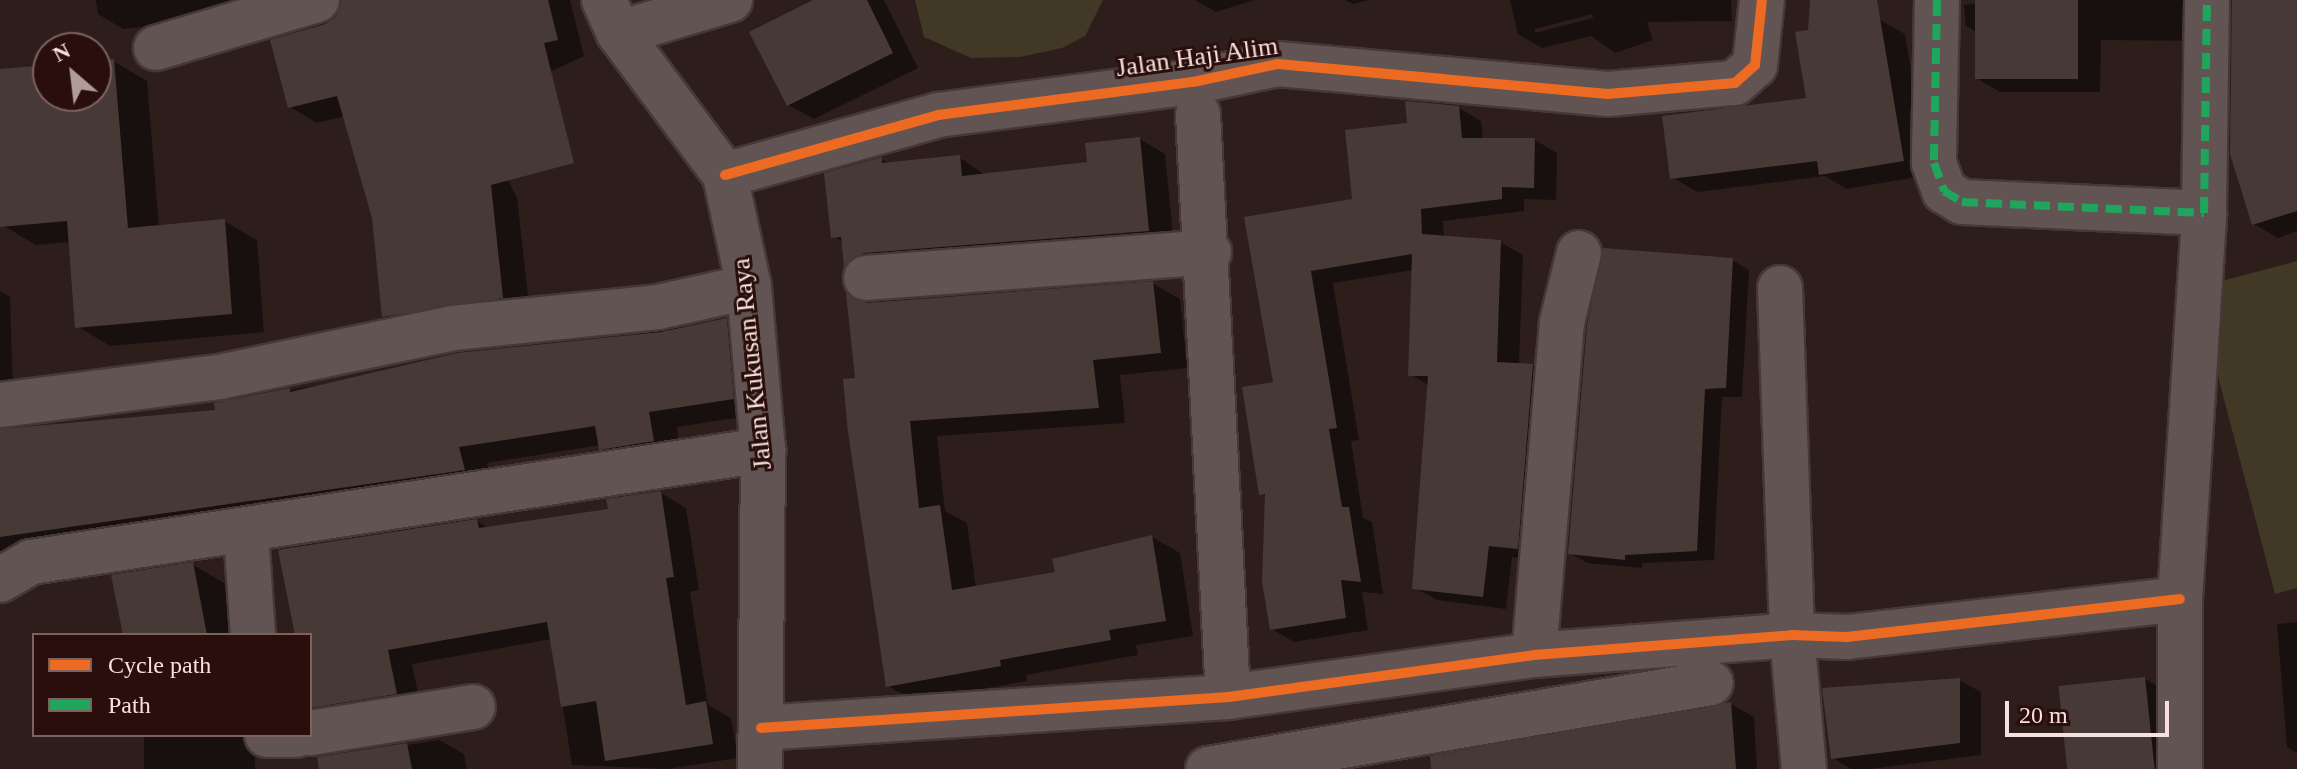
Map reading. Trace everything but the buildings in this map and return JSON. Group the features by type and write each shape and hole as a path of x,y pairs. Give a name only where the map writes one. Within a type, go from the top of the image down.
{"street":[{"path":"156,48 317,0"},
{"path":"611,17 730,0"},
{"name":"Jalan Haji Alim","path":"725,175 938,115 1193,82 1278,64 1608,94 1735,83 1755,65 1762,0"},
{"path":"1937,0 1934,163 1944,191 1962,202 2204,213"},
{"path":"2180,769 2180,599 2204,213 2207,0"},
{"name":"Jalan Kukusan Raya","path":"611,17 725,175 749,287 763,450 761,748"},
{"path":"1198,114 1209,252 1228,697"},
{"path":"866,278 1209,252"},
{"path":"1534,655 1562,322 1579,253"},
{"path":"0,405 219,377 453,328 658,307 749,287"},
{"path":"1780,288 1792,635 1804,769"},
{"path":"0,580 31,562 246,533 763,450"},
{"path":"246,533 253,633"},
{"path":"761,748 1228,697 1534,655 1792,635 1847,637 2180,599"},
{"path":"1208,769 1711,683"},
{"path":"312,733 473,707"}],"shaded area":[{"path":"915,0 1103,0 1085,36 1062,48 1020,57 971,58 924,37"},
{"path":"2297,261 2297,588 2275,594 2195,288"}],"marked path":[{"path":"1937,0 1934,163 1944,191 1962,202 2204,213 2207,0"}],"cycle path":[{"path":"725,175 938,115 1193,82 1278,64 1608,94 1735,83 1755,65 1762,0"},
{"path":"761,728 1228,697 1534,655 1792,635 1847,637 2180,599"}]}
